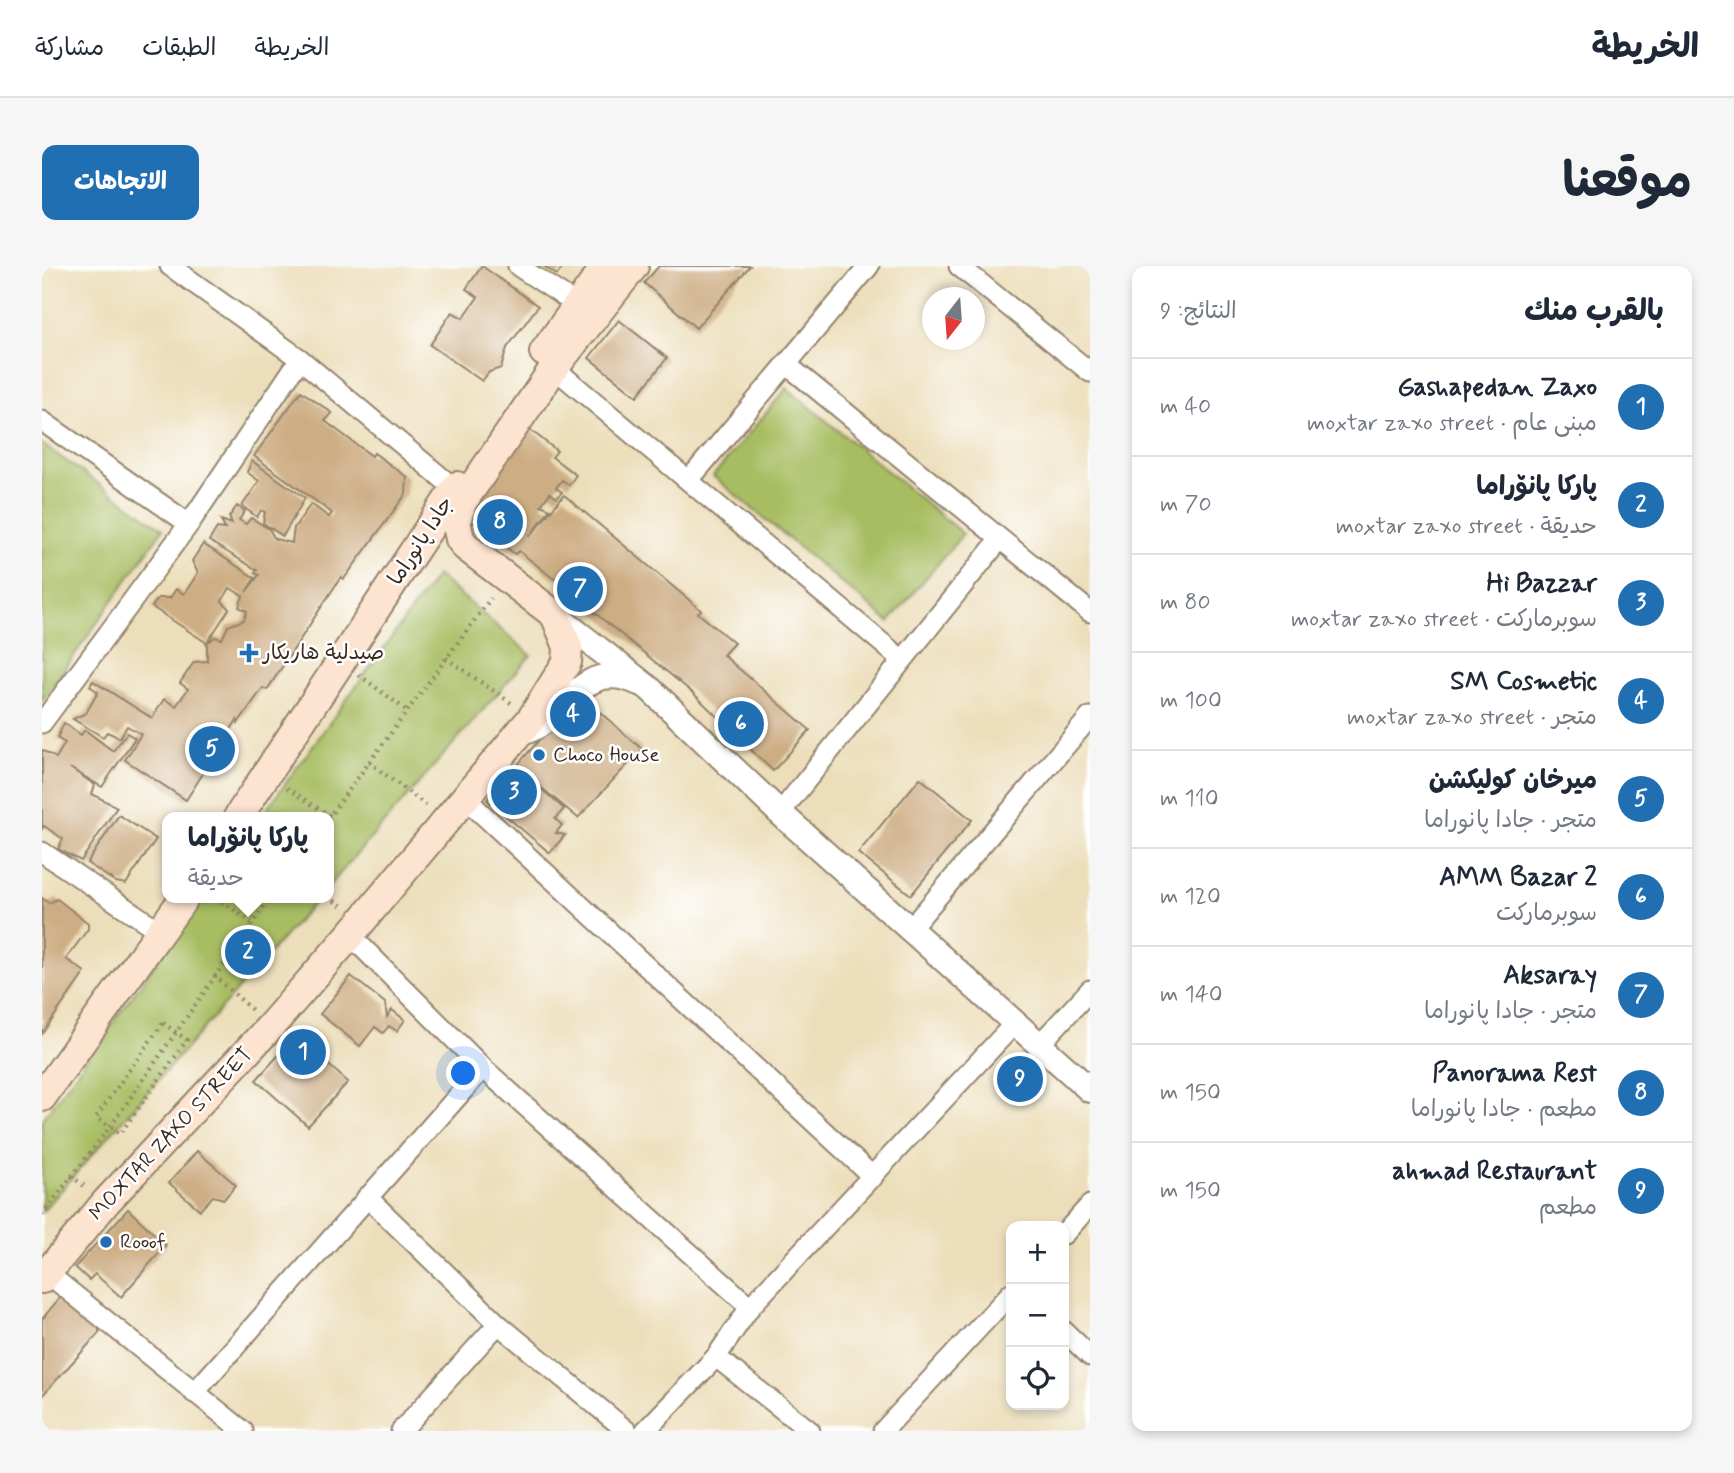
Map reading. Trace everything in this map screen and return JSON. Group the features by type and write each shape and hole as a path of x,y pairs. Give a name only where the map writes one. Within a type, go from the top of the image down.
{"main road":[{"name":"جادا پانوراما","path":"241,812 577,305 606,266"},
{"path":"555,615 460,538 456,520 458,510 554,368 634,266"},
{"name":"MOXTAR ZAXO STREET","path":"45,1276 106,1202 270,1027 351,935 525,726 567,662 568,647 555,615"},
{"path":"44,1088 181,903"}],"street":[{"path":"170,266 300,359 455,489"},
{"path":"518,266 577,305"},
{"path":"689,480 869,266"},
{"path":"959,266 1090,372"},
{"path":"42,723 189,524 300,359"},
{"path":"786,364 1090,612"},
{"path":"554,368 901,659"},
{"path":"42,421 189,524"},
{"path":"780,813 1000,539"},
{"path":"555,615 650,689 780,813 1090,1090"},
{"path":"525,726 544,724 575,692 597,677 623,677 650,689"},
{"path":"910,929 1090,717"},
{"path":"465,798 873,1177"},
{"path":"42,852 161,932"},
{"path":"351,935 484,1068 750,1307"},
{"path":"1040,1044 1090,990"},
{"path":"645,1431 716,1357 750,1307 1015,1023"},
{"path":"194,1393 484,1068"},
{"path":"367,1197 498,1324 626,1431"},
{"path":"1069,1228 1090,1205"},
{"path":"45,1276 243,1431"},
{"path":"883,1431 1006,1298"},
{"path":"401,1431 498,1324"},
{"path":"1069,1336 1090,1356"},
{"path":"716,1357 810,1431"}],"path":[{"path":"333,812 406,710 507,578"},
{"path":"446,658 525,726"},
{"path":"341,662 406,710"},
{"path":"369,762 447,821"},
{"path":"266,775 322,812"},
{"path":"224,903 252,922"},
{"path":"42,1215 110,1127 266,903"},
{"path":"214,975 270,1027"},
{"path":"163,1024 187,1041 120,1134 110,1127 96,1117 163,1024"}],"green space":[{"path":"787,388 963,534 889,622 713,476"},
{"path":"42,444 163,529 42,701"},
{"path":"437,575 531,655 334,880 334,812 265,812"},
{"path":"199,903 314,903 42,1212 42,1120"}],"building":[{"path":"482,266 538,306 507,348 501,368 489,372 482,381 430,345 452,312 463,318 478,297 466,289"},
{"path":"543,266 564,266 557,275"},
{"path":"659,266 750,266 696,328 644,283"},
{"path":"619,320 667,358 637,396 589,358"},
{"path":"301,391 332,413 325,421 372,456 374,453 407,477 406,494 344,579 341,577 267,690 263,688 238,723 237,720 186,800 125,760 141,734 127,726 120,738 107,732 103,737 73,719 86,713 98,692 90,686 93,681 152,718 164,699 176,706 188,689 180,683 194,662 207,661 207,643 152,607 158,598 170,598 176,589 184,594 198,573 192,561 203,544 255,578 246,592 259,575 255,573 257,570 209,541 217,528 225,529 221,520 232,524 229,517 237,506 245,511 239,520 246,524 251,518 269,529 275,539 292,543 294,528 311,504 329,517 332,513 254,456","holes":["230,588 243,596 239,607 247,611 244,620 228,626 222,639 215,637 207,643 229,609 222,601"]},
{"path":"528,428 557,451 552,457 576,475 569,485 562,480 556,488 562,492 557,498 550,493 541,505 550,509 529,537 564,495 701,610 698,613 734,643 723,655 810,730 773,771 693,693 589,608 591,605 556,577 554,579 519,551 515,554 465,516"},
{"path":"252,461 305,498 283,536 263,523 265,512 261,510 257,517 242,506 259,481 247,472"},
{"path":"579,694 642,749 578,818 527,776 564,809 555,819 562,825 556,833 565,835 550,853 487,800"},
{"path":"64,723 81,735 85,730 113,751 127,733 135,738 102,787 70,768 95,785 92,794 117,807 81,861 58,849 63,839 44,826 42,829 42,750 56,758 65,743 57,738"},
{"path":"920,778 972,820 911,895 858,853"},
{"path":"119,815 156,839 126,884 116,882 87,863"},
{"path":"42,898 49,903 57,899 88,923 88,929 66,959 85,972 42,1034"},
{"path":"351,976 385,1003 387,1017 392,1010 405,1020 397,1031 389,1026 383,1033 375,1027 360,1046 320,1014"},
{"path":"296,1036 348,1082 308,1126 256,1080"},
{"path":"197,1151 236,1185 224,1199 213,1196 200,1210 169,1183"},
{"path":"128,1209 166,1245 121,1297 95,1274 89,1280 75,1267"},
{"path":"63,1294 99,1325 99,1333 42,1396 42,1319"}],"place":[{"name":"Panorama Rest","path":"500,522"},
{"name":"Aksaray","path":"580,589"},
{"name":"صيدلية هاريكار","path":"249,653"},
{"name":"SM Cosmetic","path":"573,714"},
{"name":"AMM Bazar 2","path":"741,724"},
{"name":"میرخان کولیکشن","path":"212,749"},
{"name":"Choco House","path":"539,755"},
{"name":"Hi Bazzar","path":"514,792"},
{"name":"پارکا پانۆراما","path":"248,952"},
{"name":"Gashapedan Zaxo","path":"303,1052"},
{"name":"ahmad Restaurant","path":"1020,1079"},
{"name":"Rooof","path":"106,1242"}]}
